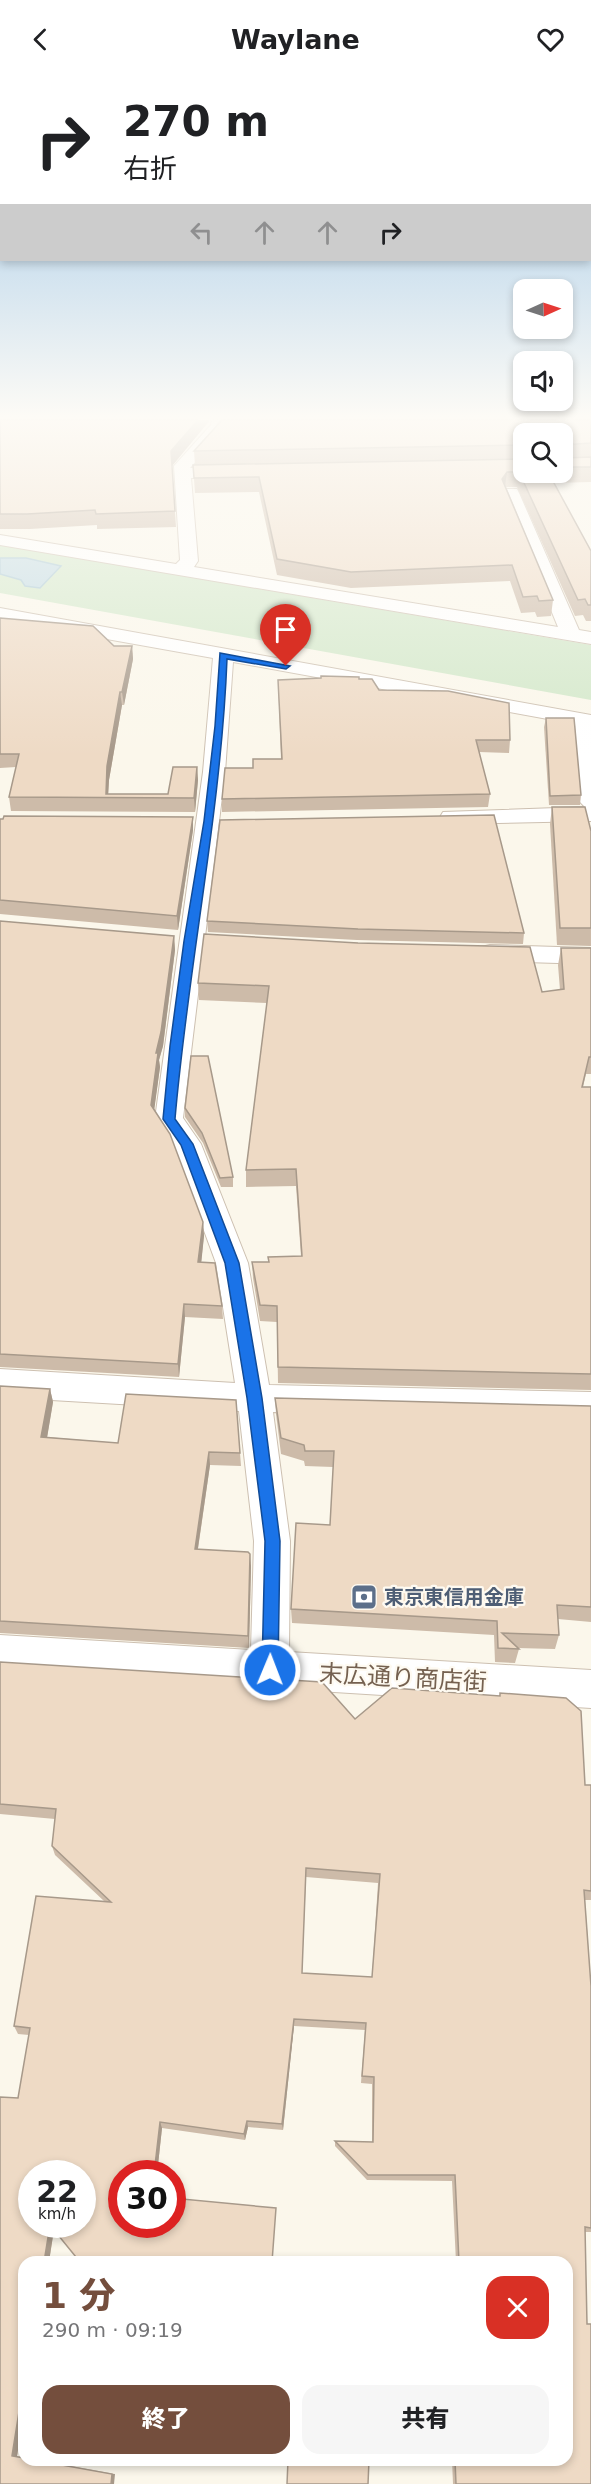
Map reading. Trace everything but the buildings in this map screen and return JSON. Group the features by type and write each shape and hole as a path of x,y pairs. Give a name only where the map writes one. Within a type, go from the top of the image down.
{"street":[{"path":"181,569 189,561 187,532"},
{"path":"528,532 571,635"},
{"path":"0,540 591,638"},
{"path":"0,614 588,720 591,802"},
{"path":"223,655 220,726 209,820 176,1046 169,1119 187,1144 232,1263 254,1398 272,1541 270,1670"},
{"path":"424,817 591,814"},
{"path":"462,952 591,956"},
{"path":"0,1383 254,1398 591,1406"},
{"name":"末広通り商店街","path":"0,1653 591,1689"}],"green space":[{"path":"0,545 591,645 591,700 0,593"}],"water":[{"path":"0,558 26,558 61,566 40,588 25,586 21,580 0,574"}],"place":[{"name":"東京東信用金庫","path":"364,1597"}],"route":[{"path":"270,1670 272,1541 254,1398 232,1263 187,1144 169,1119 190,941 209,821 220,726 223,655 286,666"}]}
